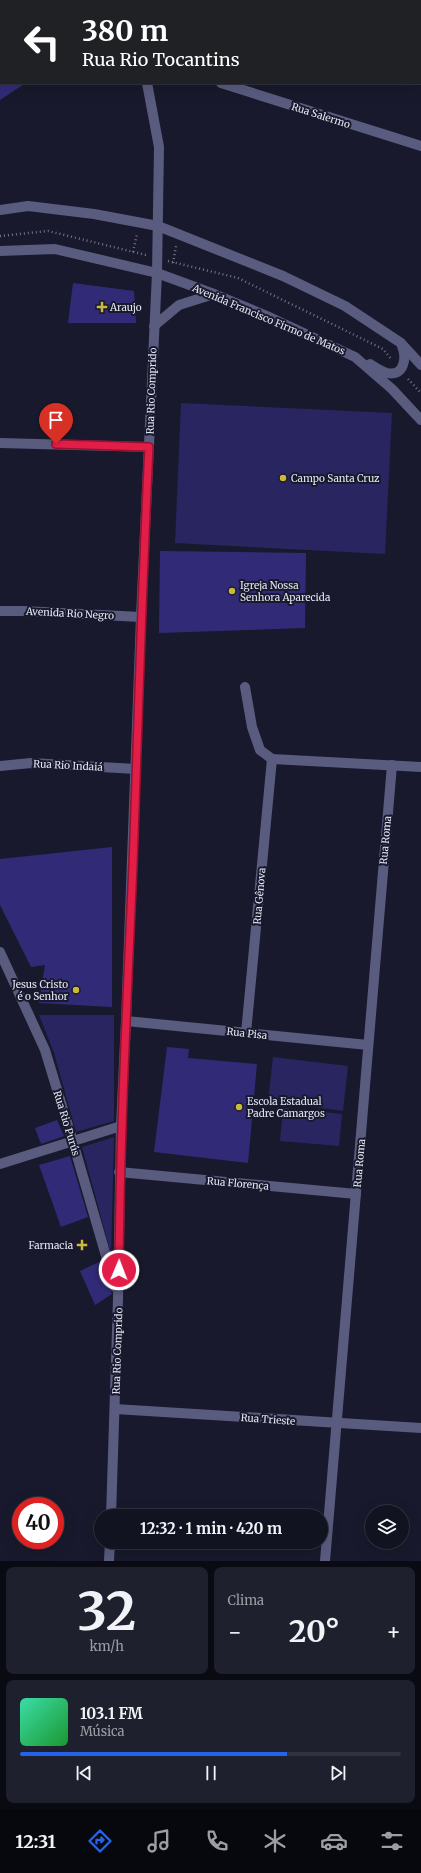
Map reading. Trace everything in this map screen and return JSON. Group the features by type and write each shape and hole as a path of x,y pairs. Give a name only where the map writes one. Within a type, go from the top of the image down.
{"street":[{"name":"Rua Rio Comprido","path":"111,1509 118,1299 119,1172 141,617 157,273 158,148 147,84"},
{"name":"Rua Salermo","path":"224,84 421,146"},
{"path":"0,210 28,206 94,214 158,226 283,276 345,306 401,343 421,365"},
{"name":"Avenida Francisco Firmo de Matos","path":"0,251 55,249 157,273 214,294 267,316 355,357 392,389 421,420"},
{"path":"154,326 179,305 214,294"},
{"path":"355,357 387,373 396,373 404,367 405,362 405,352 401,343"},
{"path":"0,442 149,447"},
{"name":"Avenida Rio Negro","path":"0,611 23,610 141,617"},
{"path":"245,686 252,727 260,750 272,759 421,767"},
{"name":"Rua Gênova","path":"246,1033 272,759"},
{"name":"Rua Rio Indaiá","path":"0,766 31,762 136,769"},
{"name":"Rua Roma","path":"325,1561 392,766"},
{"name":"Rua Rio Purús","path":"0,952 45,1050 118,1299"},
{"name":"Rua Pisa","path":"126,1021 368,1045"},
{"path":"0,1164 121,1126"},
{"name":"Rua Florença","path":"119,1172 356,1194"},
{"name":"Rua Trieste","path":"115,1409 421,1428"},
{"path":"109,1561 110,1549"}],"path":[{"path":"130,267 139,222"}],"shaded area":[{"name":"Campo Santa Cruz","path":"181,403 392,413 385,554 175,543"},
{"path":"39,1015 114,1015 114,1121 76,1132 54,1053"},
{"path":"273,1057 348,1066 343,1111 268,1101"},
{"path":"283,1108 342,1114 339,1146 280,1141"},
{"path":"114,1137 111,1254 82,1147"}],"building":[{"path":"0,84 24,84 0,100"},
{"name":"Araujo","path":"73,283 134,291 136,323 68,323"},
{"name":"Igreja Nossa Senhora Aparecida","path":"160,551 306,553 305,628 159,633"},
{"path":"112,847 112,1007 39,1003 45,965 31,967 0,905 0,859"},
{"path":"167,1047 189,1049 188,1058 257,1064 248,1163 154,1152"},
{"path":"57,1120 64,1136 41,1144 35,1128"},
{"path":"70,1156 88,1217 61,1227 39,1165"},
{"path":"101,1261 112,1294 95,1305 80,1271"}],"place":[{"name":"Araujo","path":"102,307"},
{"name":"Campo Santa Cruz","path":"283,478"},
{"name":"Igreja Nossa Senhora Aparecida","path":"232,591"},
{"name":"Jesus Cristo é o Senhor","path":"76,990"},
{"name":"Escola Estadual Padre Camargos","path":"239,1107"},
{"name":"Farmacia","path":"82,1245"}],"route":[{"path":"56,444 149,447 119,1172 119,1270"}]}
